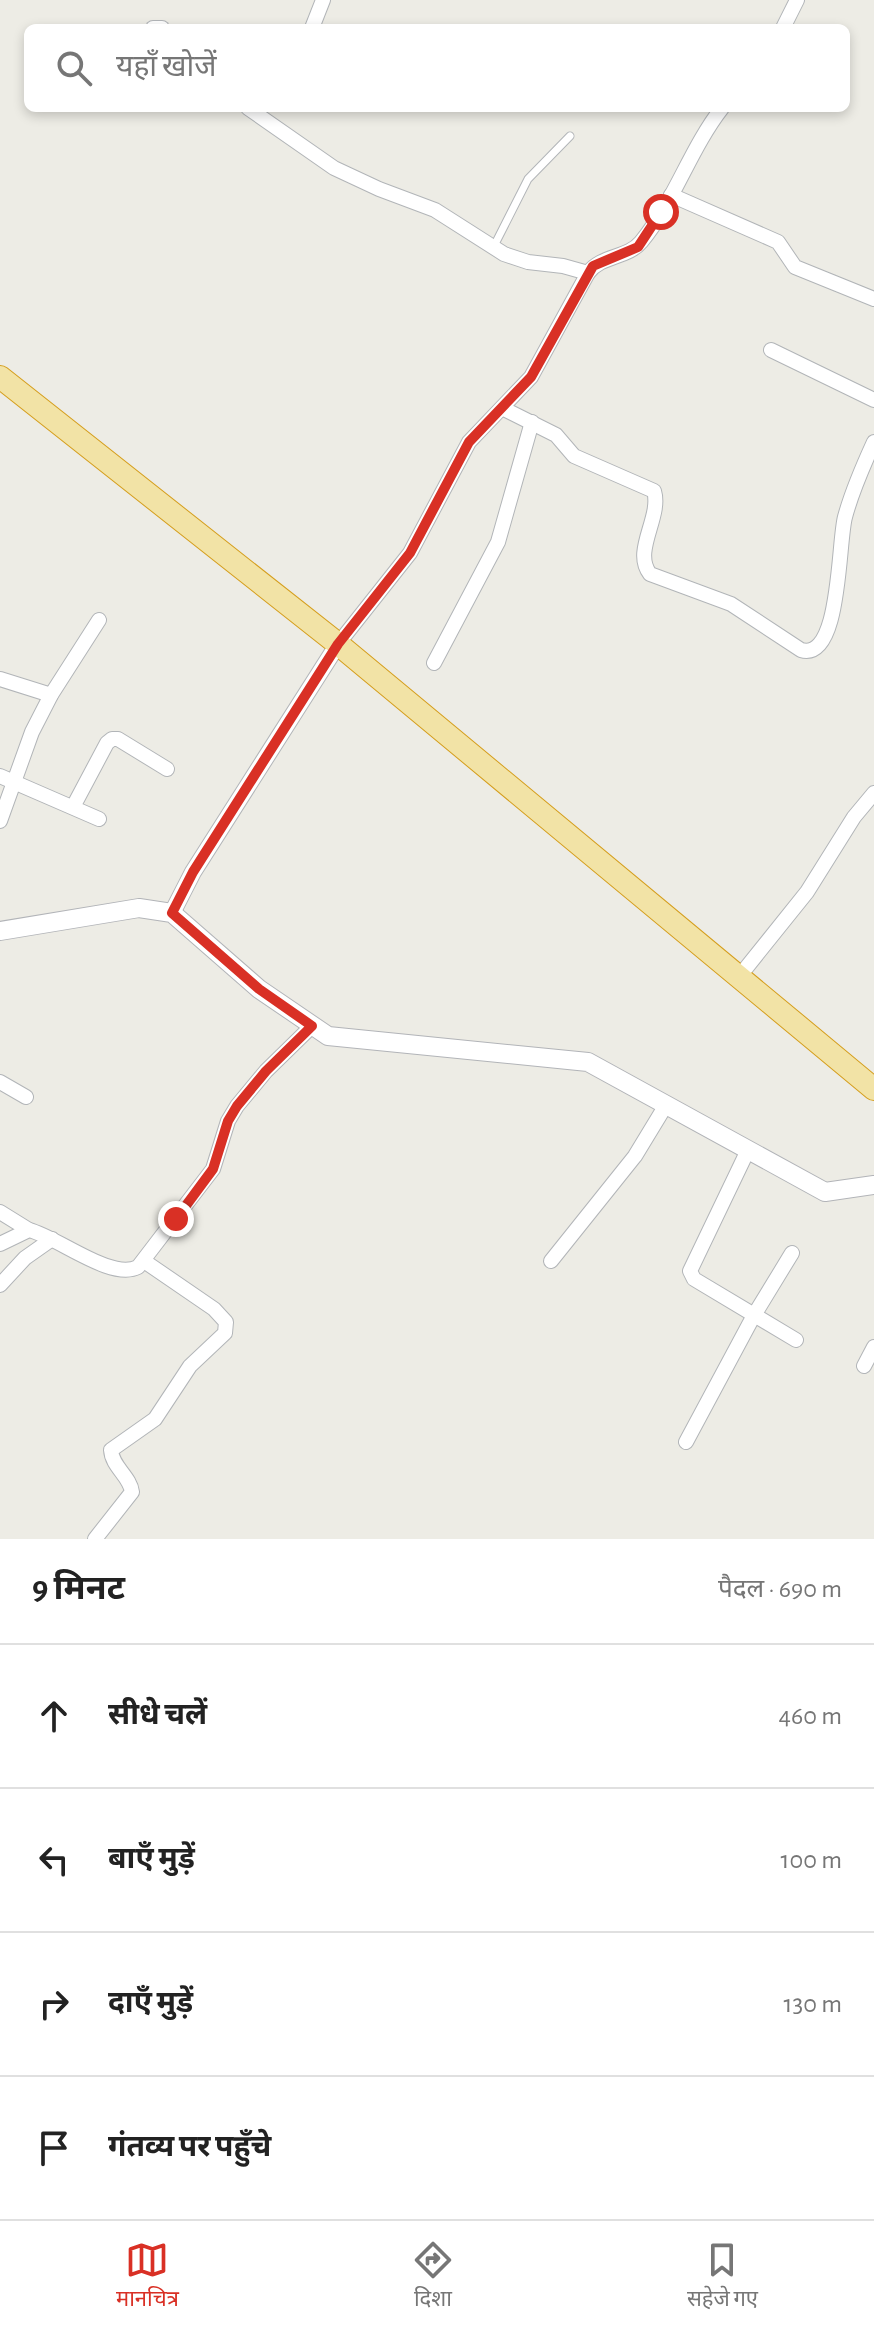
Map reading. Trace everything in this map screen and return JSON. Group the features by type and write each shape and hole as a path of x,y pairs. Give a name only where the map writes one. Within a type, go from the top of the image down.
{"highway":[{"path":"3,379 338,644 874,1089"}],"main road":[{"path":"0,931 139,908 172,913 259,989 328,1036 588,1062 825,1192 874,1185"}],"street":[{"path":"314,24 323,0"},
{"path":"785,24 797,0"},
{"path":"172,913 193,872 338,644 410,553 469,442 531,377 588,273 600,262 638,247 719,112"},
{"path":"274,115 305,150 334,168 435,210 493,248 528,262 588,273"},
{"path":"671,195 778,242 795,267 874,299"},
{"path":"771,350 874,400"},
{"path":"502,408 556,435 574,456 654,491 655,502 644,556 650,574 731,604 801,650 809,652 822,643 832,621 845,518 874,442"},
{"path":"434,663 498,542 532,422"},
{"path":"0,821 32,732 51,695 99,620"},
{"path":"0,679 51,695"},
{"path":"73,807 112,739 118,739 167,769"},
{"path":"0,776 99,819"},
{"path":"738,978 807,892 854,817 874,793"},
{"path":"0,1212 29,1230 103,1264 124,1271 134,1270 213,1169 228,1121 241,1100 316,1029"},
{"path":"0,1082 26,1097"},
{"path":"551,1261 627,1167 666,1105"},
{"path":"748,1150 690,1271 694,1279 796,1340"},
{"path":"0,1244 29,1230"},
{"path":"0,1285 25,1258 52,1239"},
{"path":"686,1442 753,1317 792,1253"},
{"path":"95,1539 132,1492 129,1481 112,1459 111,1450 155,1419 190,1366 222,1337 226,1329 226,1322 214,1309 144,1261"},
{"path":"864,1366 874,1347"}],"lane":[{"path":"493,248 528,179 570,136"}],"route":[{"path":"176,1219 213,1169 228,1121 237,1106 266,1071 312,1026 259,989 172,913 193,872 338,644 410,553 469,442 531,377 593,266 638,247 661,212"}]}
